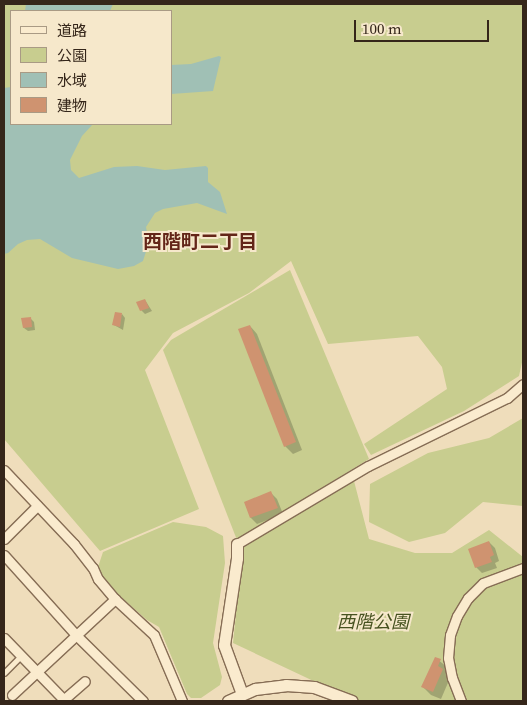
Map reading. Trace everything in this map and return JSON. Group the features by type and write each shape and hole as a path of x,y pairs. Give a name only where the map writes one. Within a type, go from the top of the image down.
{"street":[{"path":"242,694 224,645 237,558 237,544 368,466 507,398 523,384"},
{"path":"4,470 74,544 93,568 98,580 115,599 154,635 182,701"},
{"path":"4,539 37,506"},
{"path":"4,555 76,635 143,701"},
{"path":"461,701 452,678 448,658 450,635 457,616 468,598 483,583 523,568"},
{"path":"12,695 115,599"},
{"path":"4,638 63,701 84,681"},
{"path":"228,701 255,690 286,685 314,687 352,701"},
{"path":"314,687 334,701"}],"lane":[{"path":"4,673 21,656"}],"green space":[{"path":"4,4 523,4 523,358 519,376 464,411 371,455 364,444 447,389 442,367 418,336 328,344 291,261 249,293 173,333 145,370 199,509 100,551 4,439"},
{"path":"290,270 369,459 237,540 163,350 171,340"},
{"path":"523,418 523,506 483,502 445,533 409,542 369,522 370,484 428,453 489,438"},
{"name":"西階公園","path":"354,481 369,539 415,553 452,553 489,530 523,557 523,701 356,701 233,643 243,546"},
{"path":"173,522 206,527 223,536 225,563 213,643 222,677 220,685 201,698 191,698 187,694 159,627 147,620 106,584 97,570 103,552"}],"water":[{"path":"26,4 113,4 110,10 25,10"},
{"path":"221,57 213,91 172,94 172,65 191,64"},
{"path":"10,87 10,125 92,125 82,136 70,160 71,170 79,178 114,167 137,166 165,170 206,166 208,168 208,182 220,192 227,214 197,203 163,209 155,213 146,227 149,242 143,261 134,266 118,269 72,258 40,239 27,240 4,254 4,88"}],"building":[{"path":"145,299 149,308 140,311 136,302"},
{"path":"115,312 122,313 120,327 112,325"},
{"path":"31,317 32,327 23,328 21,318"},
{"path":"250,325 296,442 284,447 238,329"},
{"path":"271,491 278,508 250,518 244,502"},
{"path":"489,541 494,555 490,557 492,562 475,568 468,549"},
{"path":"435,657 441,659 438,666 443,669 433,692 421,687"}],"district":[{"name":"西階町二丁目","path":"200,242"}]}
